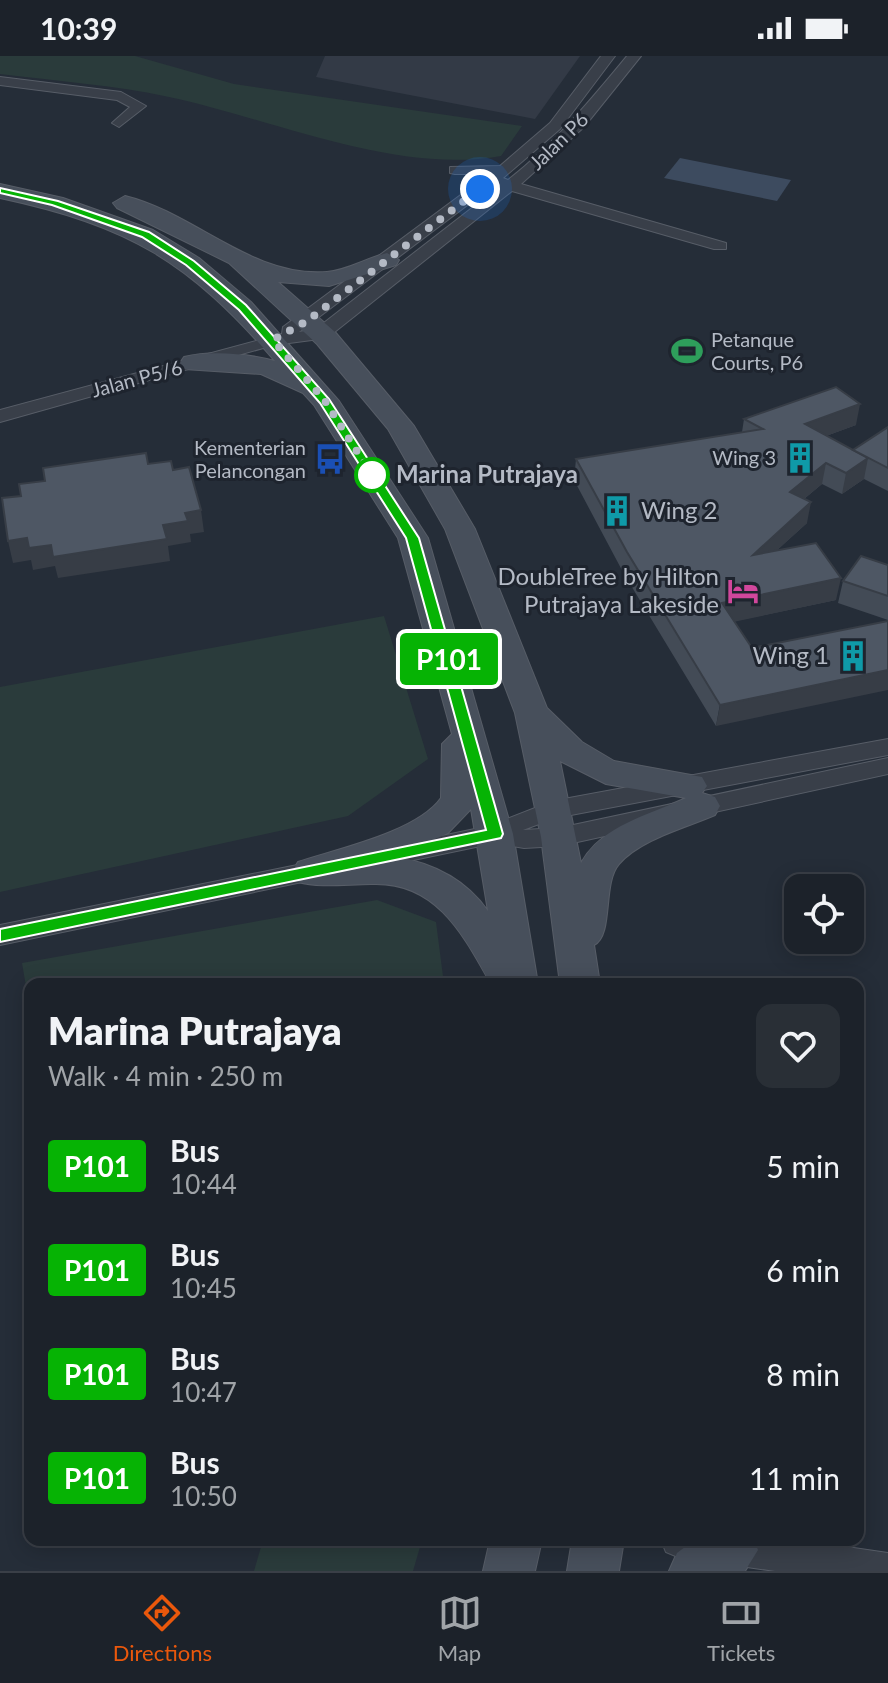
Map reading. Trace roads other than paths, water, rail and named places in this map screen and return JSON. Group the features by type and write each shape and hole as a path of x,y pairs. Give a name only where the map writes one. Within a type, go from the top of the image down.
{"street":[{"name":"Jalan P6","path":"314,328 387,260 555,126 608,56"},
{"name":"Jalan P6","path":"314,328 512,185 579,124 634,56"},
{"path":"0,81 121,96 139,106 119,123"},
{"path":"0,174 82,190 162,216 278,276 330,279 387,260"},
{"path":"492,179 720,246"},
{"path":"0,191 55,203 145,235 190,263 242,307 325,401 413,538 495,834 514,978"},
{"path":"235,256 314,328 400,426 460,529 532,713 556,824 579,978"},
{"path":"193,363 231,346 242,335 247,321 242,307"},
{"name":"Jalan P5/6","path":"0,416 314,328"},
{"path":"193,363 245,362 273,366 289,373 325,401"},
{"path":"311,872 429,828 447,816 458,800 460,774 452,670"},
{"path":"532,713 581,762 609,774 695,796"},
{"path":"581,978 591,889 602,858 611,849 695,796 888,747"},
{"path":"0,935 495,834 524,839 556,824 695,796 888,766"},
{"path":"311,872 402,871 438,885 464,903 511,978"},
{"path":"509,1571 515,1546"},
{"path":"593,1571 597,1546"},
{"path":"694,1546 716,1554 888,1570"}],"place":[{"name":"Petanque Courts, P6","path":"687,351"},
{"name":"Wing 3","path":"800,458"},
{"name":"Kementerian Pelancongan","path":"330,459"},
{"name":"Marina Putrajaya","path":"372,475"},
{"name":"Wing 2","path":"617,511"},
{"name":"DoubleTree by Hilton Putrajaya Lakeside","path":"743,591"},
{"name":"Wing 1","path":"853,656"}]}
